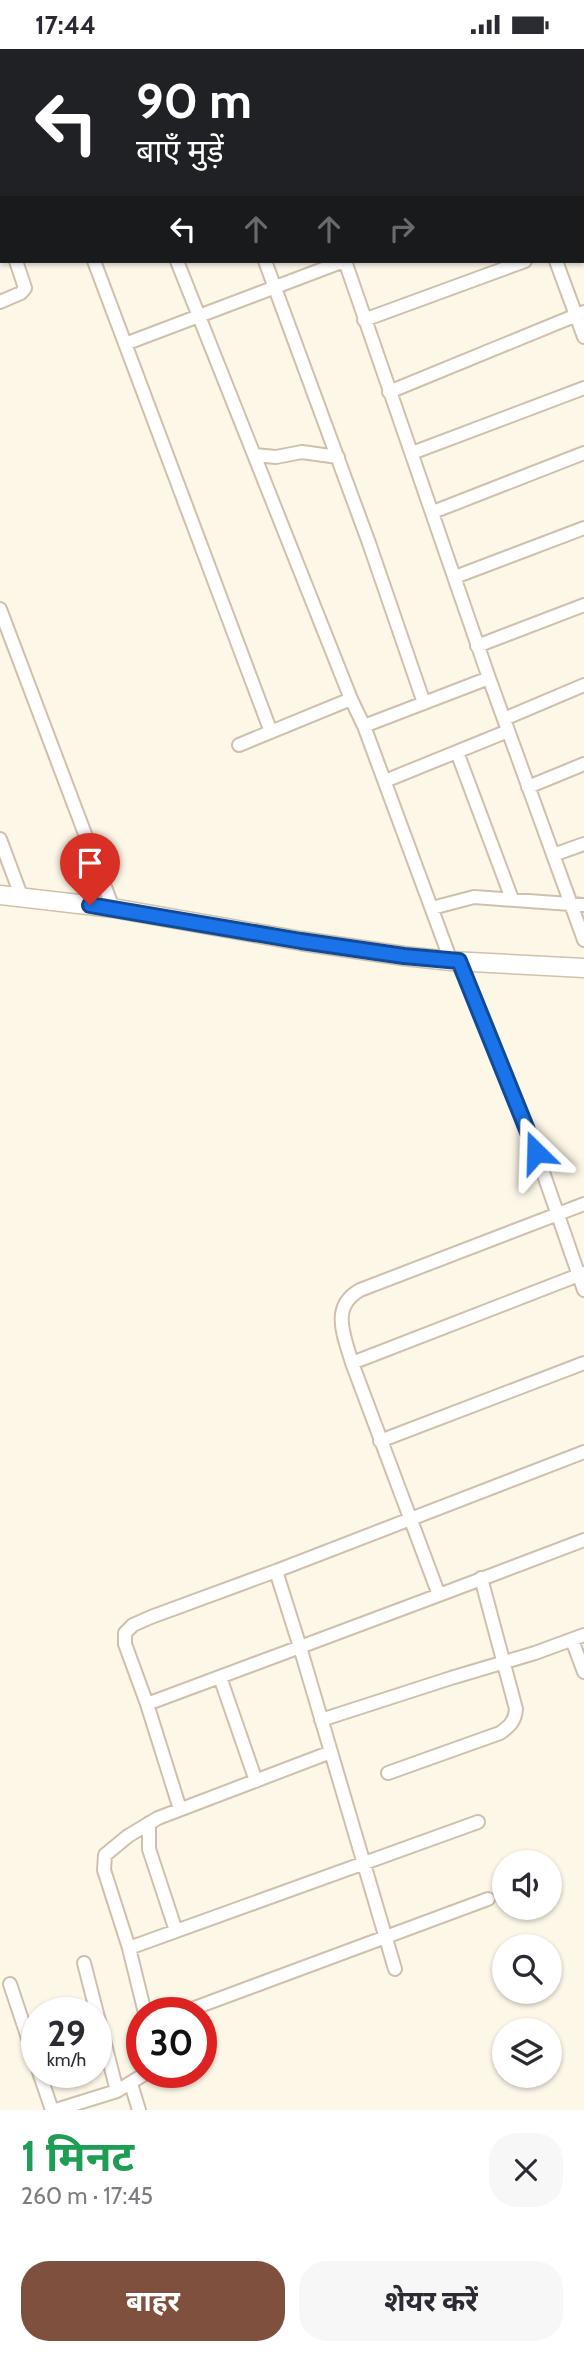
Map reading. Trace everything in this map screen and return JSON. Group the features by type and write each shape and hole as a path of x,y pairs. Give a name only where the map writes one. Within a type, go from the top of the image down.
{"street":[{"path":"0,302 25,289 17,263"},
{"path":"95,263 271,732"},
{"path":"178,263 364,726 432,908 559,1214 582,1274 584,1290"},
{"path":"266,263 338,457 424,702"},
{"path":"125,344 338,263"},
{"path":"345,263 528,787 553,855 577,905 584,940"},
{"path":"363,320 519,263"},
{"path":"557,263 580,314 584,337"},
{"path":"389,392 580,314"},
{"path":"412,453 584,388"},
{"path":"254,455 276,457 303,452 338,457"},
{"path":"433,512 584,453"},
{"path":"455,577 584,528"},
{"path":"477,646 584,605"},
{"path":"0,609 113,908"},
{"path":"364,726 489,678"},
{"path":"384,781 457,752 584,685"},
{"path":"239,745 351,699"},
{"path":"457,752 512,899"},
{"path":"528,787 584,764"},
{"path":"0,839 22,898"},
{"path":"553,855 584,844"},
{"path":"0,895 113,908 301,941 455,961 584,968"},
{"path":"432,908 474,897 577,905"},
{"path":"439,1595 352,1363 343,1332 341,1313 348,1297 360,1290 584,1204"},
{"path":"352,1363 582,1274"},
{"path":"380,1441 584,1363"},
{"path":"180,1809 125,1644 125,1633 133,1625 584,1453"},
{"path":"147,1704 584,1540"},
{"path":"276,1571 395,1969"},
{"path":"387,1773 500,1733 515,1719 516,1709 481,1578"},
{"path":"321,1720 578,1638 584,1672"},
{"path":"220,1677 256,1781"},
{"path":"141,1997 103,1862 110,1849 180,1809 331,1752"},
{"path":"129,1948 478,1822"},
{"path":"148,1829 149,1849 176,1931"},
{"path":"217,2000 488,1899"},
{"path":"84,1963 117,2091"},
{"path":"10,1984 21,2017"},
{"path":"45,2088 54,2110 126,2086"},
{"path":"132,2088 139,2110"}],"route":[{"path":"90,905 301,941 459,961 536,1152"}]}
